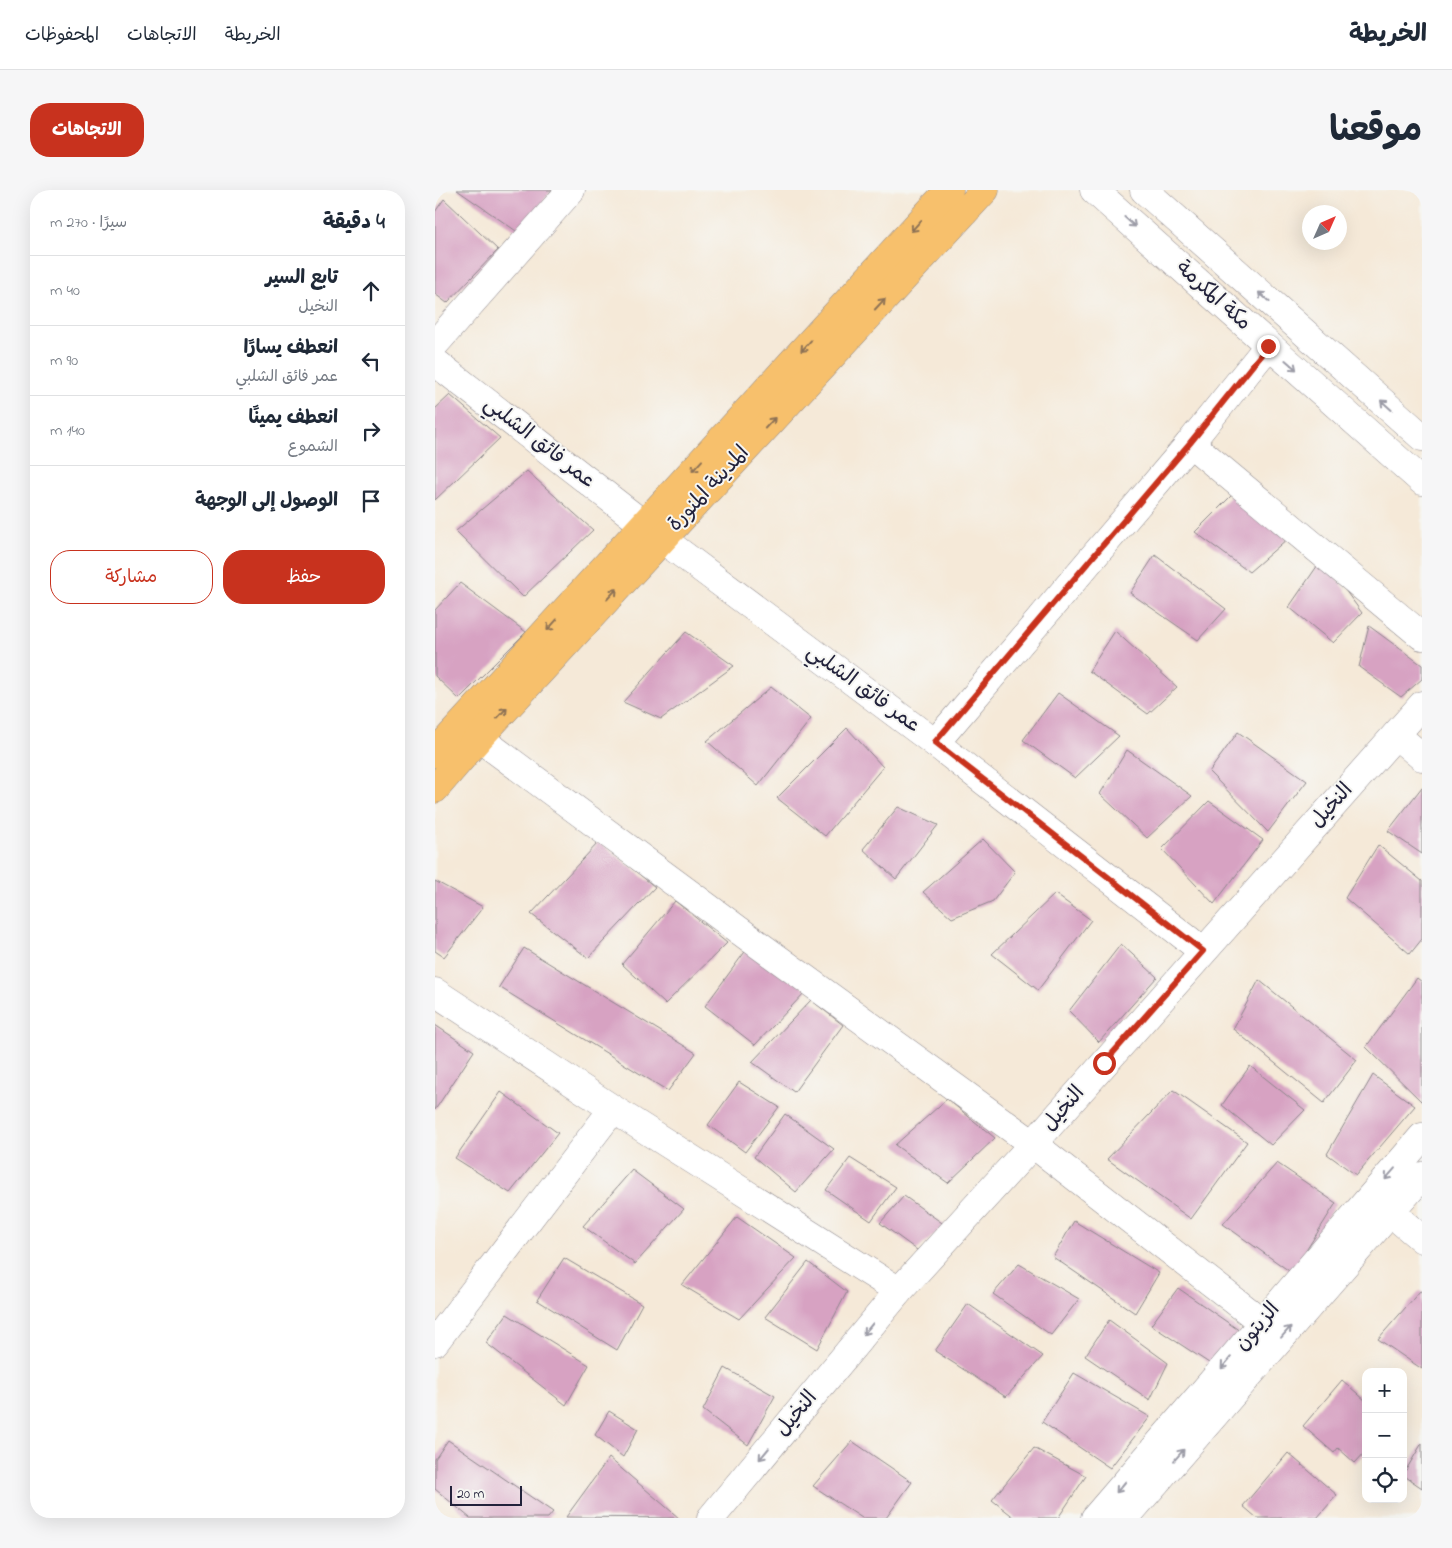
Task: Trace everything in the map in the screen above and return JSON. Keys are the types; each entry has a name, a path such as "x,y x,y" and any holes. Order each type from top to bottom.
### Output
{"main road":[{"path":"435,753 653,532 949,190"},
{"name":"المدينة المنورة","path":"435,789 653,532 985,190"}],"street":[{"path":"435,344 571,190"},
{"name":"مكة المكرمة","path":"1094,190 1422,481"},
{"name":"مكة المكرمة","path":"1144,190 1419,429"},
{"path":"935,742 1190,443 1268,346"},
{"name":"عمر فائق الشلبي","path":"435,362 653,532 935,742 1203,951"},
{"path":"1391,454 1419,429"},
{"path":"1190,443 1422,636"},
{"name":"النخيل","path":"711,1518 899,1291 1033,1144 1422,705"},
{"path":"1396,735 1422,757"},
{"path":"479,738 748,937 1033,1144 1262,1322"},
{"path":"435,992 613,1109 899,1291"},
{"path":"435,1342 613,1109"},
{"name":"الزيتون","path":"1095,1518 1422,1138"},
{"path":"1125,1518 1422,1176"},
{"path":"1390,1212 1422,1239"}],"building":[{"path":"457,190 552,190 519,233"},
{"path":"444,199 498,250 447,303 435,294 435,212"},
{"path":"450,395 500,438 435,500 435,409"},
{"path":"527,471 593,530 523,597 456,531"},
{"path":"1235,492 1287,539 1249,572 1195,532"},
{"path":"1155,555 1226,609 1198,640 1130,593"},
{"path":"1322,559 1362,613 1333,643 1289,607"},
{"path":"460,583 526,632 459,699 435,676 435,610"},
{"path":"1369,626 1422,665 1422,679 1401,697 1359,667"},
{"path":"1115,631 1177,687 1148,714 1089,671"},
{"path":"686,632 734,666 661,719 623,702"},
{"path":"771,687 811,719 758,786 707,741"},
{"path":"1058,693 1119,736 1075,778 1023,740"},
{"path":"847,728 883,767 825,836 777,798"},
{"path":"1238,732 1307,781 1268,832 1209,772"},
{"path":"1127,750 1192,796 1147,838 1100,794"},
{"path":"1422,787 1422,854 1388,831"},
{"path":"1209,801 1263,840 1214,904 1162,849"},
{"path":"898,807 938,825 896,879 863,849"},
{"path":"983,839 1015,872 993,901 952,918 923,892"},
{"path":"599,842 655,887 588,958 531,914"},
{"path":"1378,845 1422,881 1422,939 1410,954 1345,898"},
{"path":"435,881 483,907 444,957 435,951"},
{"path":"1055,894 1091,920 1038,990 992,954"},
{"path":"675,901 727,943 665,1004 622,964"},
{"path":"1121,944 1157,977 1099,1042 1069,1011"},
{"path":"524,948 696,1053 668,1091 499,987"},
{"path":"747,949 807,990 755,1045 705,1006"},
{"path":"1417,978 1422,982 1422,1102 1366,1047"},
{"path":"1259,980 1357,1060 1324,1103 1233,1029"},
{"path":"811,1000 843,1025 794,1092 752,1062"},
{"path":"435,1025 474,1051 435,1110"},
{"path":"1250,1066 1305,1110 1271,1145 1222,1105"},
{"path":"1373,1075 1415,1106 1356,1175 1327,1154"},
{"path":"739,1082 779,1107 745,1152 708,1125"},
{"path":"1173,1090 1247,1142 1191,1219 1107,1159"},
{"path":"501,1092 558,1133 510,1193 455,1158"},
{"path":"947,1099 995,1138 948,1183 895,1145"},
{"path":"785,1114 834,1149 796,1192 754,1157"},
{"path":"850,1158 896,1187 871,1221 826,1190"},
{"path":"1277,1163 1336,1203 1292,1273 1223,1224"},
{"path":"632,1170 684,1209 635,1264 583,1226"},
{"path":"904,1196 945,1225 917,1250 880,1223"},
{"path":"737,1217 796,1258 739,1319 682,1285"},
{"path":"1074,1221 1159,1273 1135,1313 1053,1257"},
{"path":"564,1258 642,1304 617,1350 537,1300"},
{"path":"808,1262 847,1292 817,1349 765,1317"},
{"path":"1019,1264 1079,1299 1051,1335 993,1294"},
{"path":"1178,1288 1240,1331 1212,1365 1151,1325"},
{"path":"1420,1291 1422,1292 1422,1369 1378,1339"},
{"path":"968,1304 1043,1356 1006,1397 935,1351"},
{"path":"507,1314 589,1365 566,1405 486,1343"},
{"path":"1109,1320 1168,1363 1150,1400 1085,1356"},
{"path":"725,1368 775,1396 748,1445 703,1410"},
{"path":"1074,1373 1150,1417 1110,1468 1042,1422"},
{"path":"1342,1380 1362,1398 1362,1455 1355,1463 1338,1448 1334,1453 1303,1426"},
{"path":"609,1411 638,1429 623,1457 595,1435"},
{"path":"448,1440 553,1512 548,1518 470,1518 435,1489 435,1459"},
{"path":"852,1441 912,1482 886,1518 862,1518 813,1486"},
{"path":"1422,1443 1422,1488 1407,1478 1407,1468"},
{"path":"1034,1448 1086,1476 1058,1518 1015,1518 992,1500"},
{"path":"1288,1453 1337,1495 1317,1518 1257,1518 1243,1506"},
{"path":"609,1458 679,1518 566,1517"}],"route":[{"path":"1104,1063 1203,951 935,742 1190,443 1268,346"}]}
